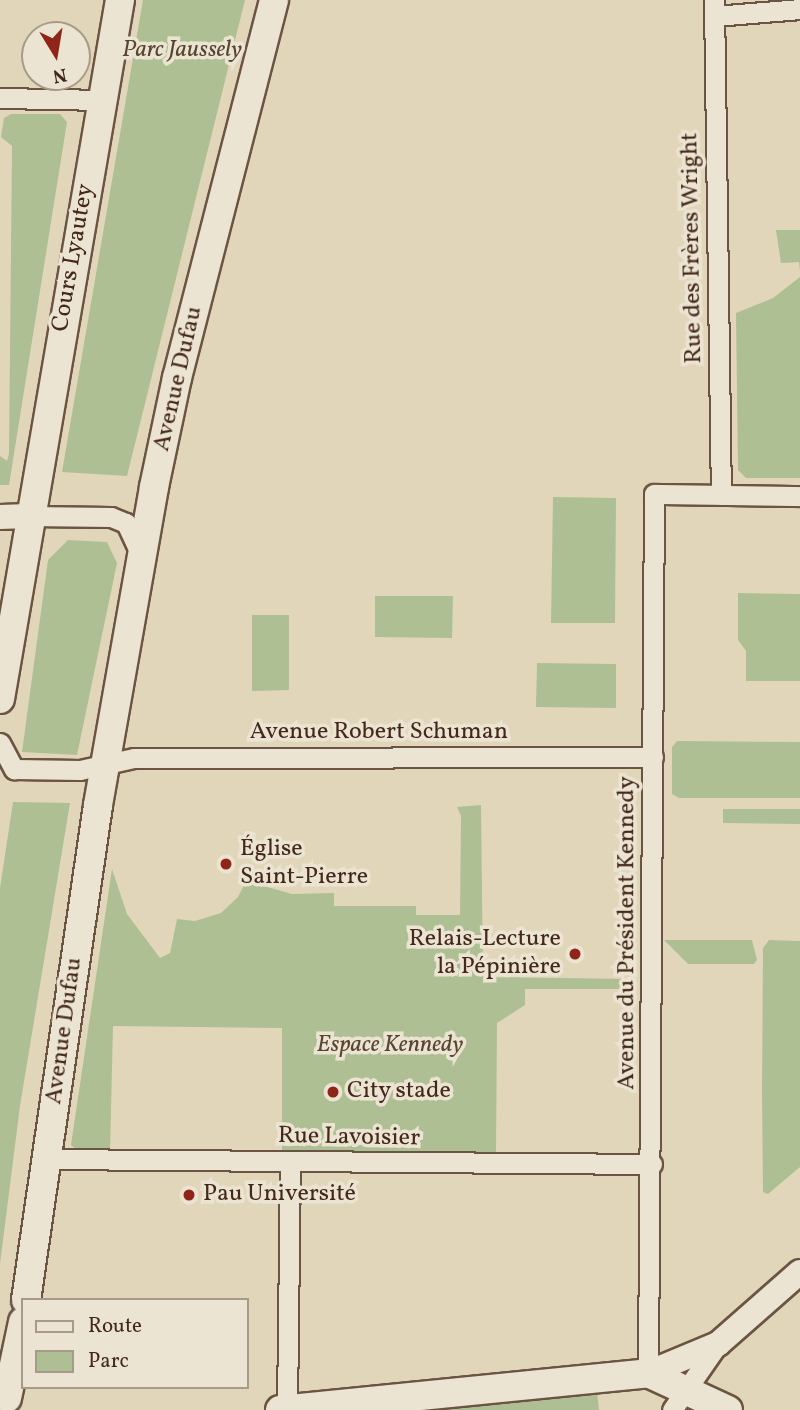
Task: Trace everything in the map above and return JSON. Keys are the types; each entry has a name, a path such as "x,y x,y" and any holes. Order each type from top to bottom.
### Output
{"main road":[{"name":"Cours Lyautey","path":"0,699 29,516 120,0"},
{"name":"Avenue Dufau","path":"26,1298 106,763 177,378 274,0"},
{"path":"10,1401 21,1333"},
{"path":"280,1410 371,1406 648,1373 679,1399 728,1410"}],"street":[{"path":"715,8 800,9"},
{"name":"Rue des Frères Wright","path":"715,8 721,495"},
{"path":"0,98 101,100"},
{"name":"Avenue du Président Kennedy","path":"648,1373 652,1164 654,494 721,495"},
{"path":"721,495 800,496"},
{"path":"0,517 111,517 126,523 144,563"},
{"path":"0,743 14,769 80,769 106,763"},
{"name":"Avenue Robert Schuman","path":"106,763 125,758 653,758"},
{"name":"Rue Lavoisier","path":"46,1159 652,1164"},
{"path":"287,1409 290,1162"},
{"path":"679,1399 718,1344 800,1272"},
{"path":"648,1373 718,1344"}],"green space":[{"name":"Parc Jaussely","path":"143,0 245,0 127,476 62,472"},
{"path":"11,114 60,114 67,122 9,485 0,485 0,456 7,461 9,454 12,146 1,137 4,118"},
{"path":"776,230 800,230 800,271 799,262 781,263"},
{"path":"800,277 800,478 746,478 738,470 736,313 773,298"},
{"path":"553,497 616,498 615,623 551,623"},
{"path":"68,540 107,542 117,563 77,755 22,752 48,560"},
{"path":"738,593 800,594 800,681 746,681 746,651 738,640"},
{"path":"375,596 453,596 452,638 375,637"},
{"path":"252,615 289,615 289,690 252,691"},
{"path":"537,663 616,664 616,708 536,707"},
{"path":"677,741 800,742 800,798 679,798 672,794 672,747"},
{"path":"13,802 70,803 20,1106 0,1264 0,888"},
{"name":"Espace Kennedy","path":"481,805 483,977 627,979 627,989 525,989 525,1005 497,1023 496,1154 282,1153 282,1028 113,1026 110,1152 79,1152 71,1145 112,869 127,914 160,958 170,953 177,919 195,921 221,913 238,897 246,881 292,894 334,893 334,906 416,906 416,915 460,915 461,816 457,807"},
{"path":"723,809 800,809 800,824 723,823"},
{"path":"664,940 752,940 757,960 754,964 688,964"},
{"path":"769,940 800,941 800,1167 768,1194 763,1192 762,1092 763,948"},
{"path":"597,1392 599,1410 411,1410"}],"place":[{"name":"Église Saint-Pierre","path":"226,864"},
{"name":"Relais-Lecture la Pépinière","path":"575,954"},
{"name":"City stade","path":"333,1092"},
{"name":"Pau Université","path":"189,1195"}]}
